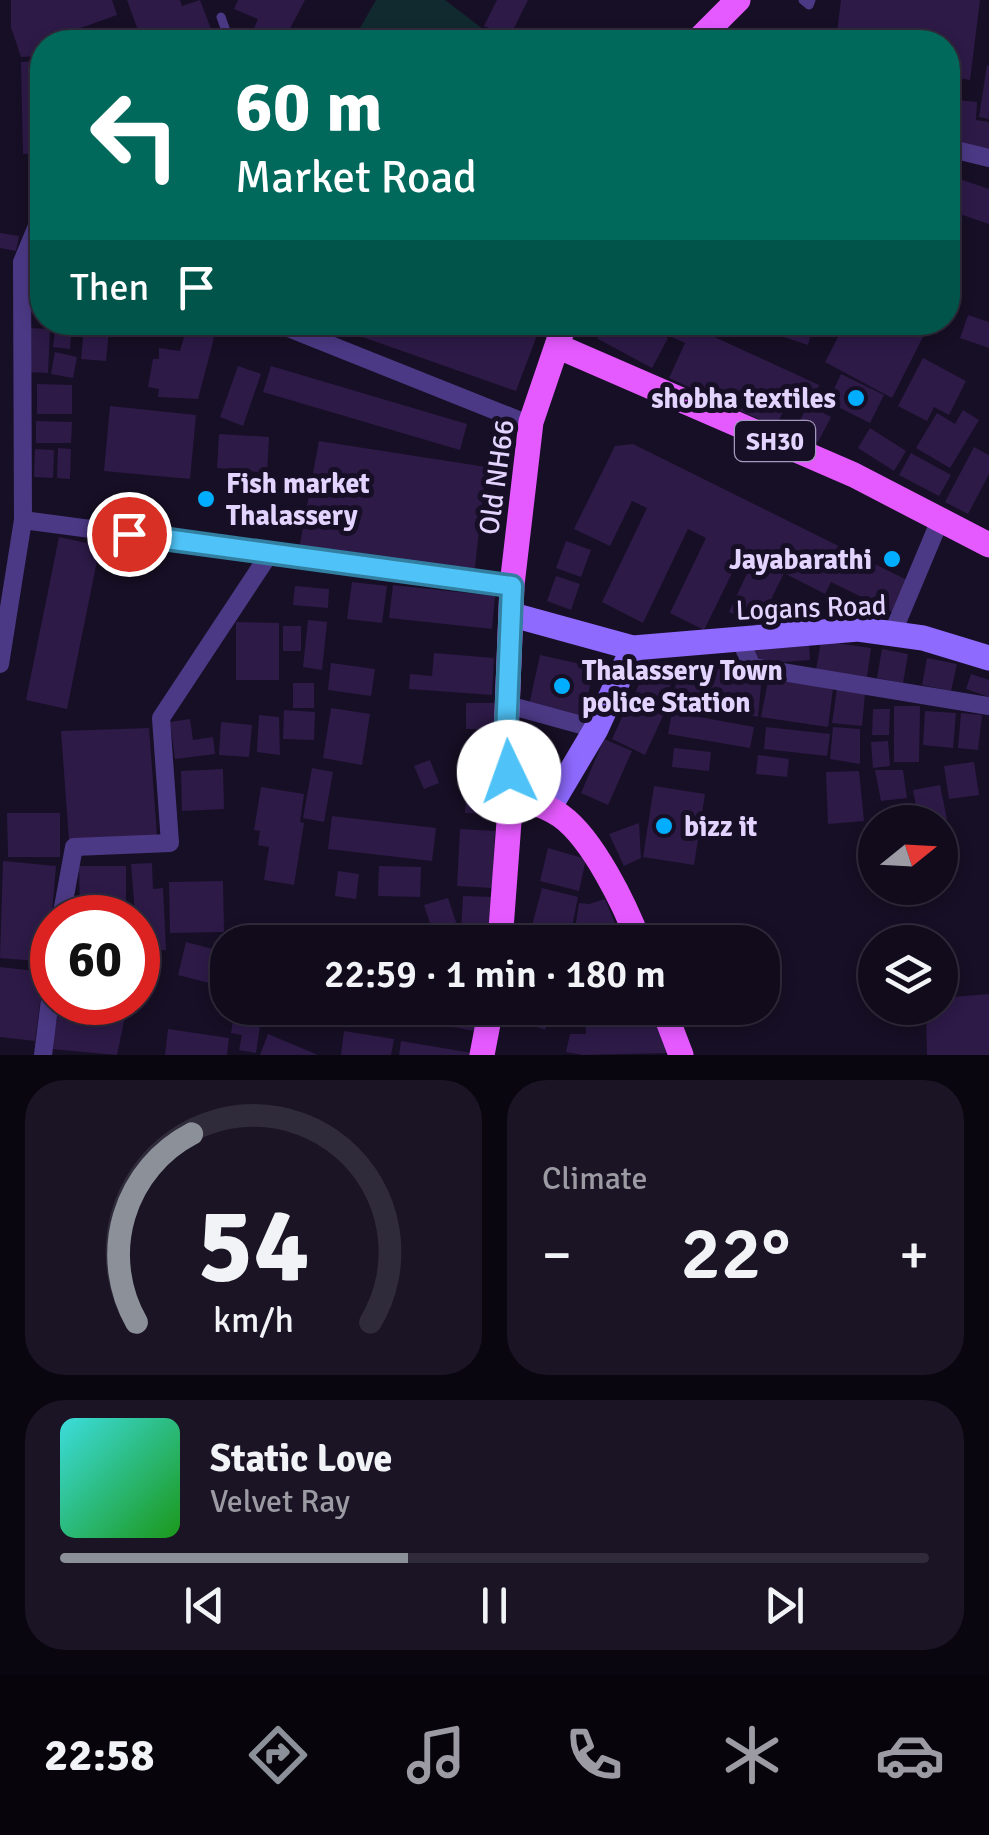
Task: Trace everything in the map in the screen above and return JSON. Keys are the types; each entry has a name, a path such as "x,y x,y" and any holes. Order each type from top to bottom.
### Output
{"main road":[{"path":"706,30 728,2"},
{"name":"Old NH66","path":"501,925 510,795 506,736 512,586 531,422 561,335"},
{"name":"SH30","path":"563,335 854,475 989,545"},
{"path":"510,795 550,808 566,820 603,867 630,925"},
{"path":"482,1055 488,1025"},
{"path":"669,1025 680,1055"}],"street":[{"path":"960,151 989,158"},
{"path":"0,664 22,520 22,262 30,243"},
{"path":"305,335 531,422"},
{"path":"22,520 512,586"},
{"path":"893,632 940,520"},
{"path":"66,895 74,847 170,843 161,718 270,552"},
{"name":"Logans Road","path":"513,615 633,648 858,629 893,632 989,658"},
{"path":"740,639 752,667 989,706"},
{"path":"550,808 596,729 633,648"},
{"path":"508,705 596,729"},
{"path":"43,1055 47,1025"}],"lane":[{"path":"803,0 808,4 811,0"},
{"path":"221,16 226,30"}],"green space":[{"path":"376,0 445,0 484,30 359,30"}],"building":[{"path":"11,0 112,0 117,15 75,30 30,30 30,57 21,57 11,27"},
{"path":"127,0 180,0 182,6 200,0 211,30 138,30"},
{"path":"238,0 305,0 289,30 253,30 258,19 234,9"},
{"path":"497,0 528,0 513,30 484,26"},
{"path":"841,0 980,0 970,80 960,78 960,30 837,30"},
{"path":"21,62 30,62 30,154 23,154"},
{"path":"989,66 989,119 979,117"},
{"path":"960,100 977,102 976,120 989,122 989,152 960,146"},
{"path":"960,179 989,189 989,224 960,214"},
{"path":"0,233 19,236 16,251 0,248"},
{"path":"968,315 989,322 989,348 960,338"},
{"path":"30,328 30,335 50,335 48,373 27,372"},
{"path":"54,335 71,335 70,349 53,347"},
{"path":"83,335 109,335 106,361 81,359"},
{"path":"176,335 214,338 198,399 158,397 159,389 148,387 153,359 159,359 159,348 180,351 184,337"},
{"path":"357,335 537,335 516,391"},
{"path":"598,335 668,338 652,368 598,339"},
{"path":"667,335 710,335 819,385 811,403 791,394 776,427 669,378 685,343"},
{"path":"778,335 811,335 808,345"},
{"path":"839,335 924,335 892,398 825,362"},
{"path":"55,352 77,357 73,378 51,374"},
{"path":"923,358 966,381 949,415 934,407 927,421 898,406"},
{"path":"238,366 261,374 243,426 220,417"},
{"path":"271,366 467,424 460,450 263,392"},
{"name":"shobha textiles","path":"841,374 884,395 870,423 828,402"},
{"path":"37,384 72,385 72,414 37,414"},
{"path":"808,405 831,417 818,442 795,430"},
{"path":"110,406 196,415 190,479 104,471"},
{"path":"963,410 979,420 950,468 916,448 937,413 955,424"},
{"path":"36,421 72,422 71,443 36,443"},
{"path":"870,428 906,451 894,471 858,448"},
{"path":"219,434 269,437 267,473 217,468"},
{"path":"319,441 486,467 474,576 299,549"},
{"path":"633,444 909,581 894,613 831,582 825,594 784,573 758,626 729,612 751,565 739,559 704,630 670,613 706,538 688,529 643,623 602,602 647,508 632,501 610,546 574,529 615,446"},
{"path":"974,447 989,455 989,474 968,514 945,502"},
{"path":"58,448 71,449 70,479 57,478"},
{"path":"35,449 54,450 53,478 34,477"},
{"path":"911,453 951,475 939,496 899,475"},
{"path":"59,537 100,546 67,709 26,700"},
{"path":"566,541 591,550 581,577 556,568"},
{"path":"556,576 580,584 571,610 547,601"},
{"path":"352,582 387,586 382,623 347,619"},
{"path":"393,585 495,596 492,629 389,618"},
{"path":"295,586 329,589 328,608 293,605"},
{"path":"308,620 327,622 322,670 303,667"},
{"path":"236,622 279,623 279,680 236,680"},
{"path":"283,626 301,626 301,651 283,651"},
{"path":"821,641 871,648 867,677 816,670"},
{"path":"809,645 810,660 756,664 755,649"},
{"path":"882,649 908,654 903,683 877,678"},
{"path":"434,653 494,658 492,695 409,689 410,674 432,676"},
{"name":"Thalassery Town police Station","path":"540,655 594,667 583,717 529,705"},
{"path":"927,658 957,664 951,691 922,685"},
{"path":"649,660 676,671 662,707 634,696"},
{"path":"331,663 375,669 371,696 328,690"},
{"path":"683,663 762,675 758,717 672,697"},
{"path":"971,674 989,680 989,697 966,689"},
{"path":"769,676 833,688 828,727 761,717"},
{"path":"293,683 314,683 314,708 293,708"},
{"path":"837,689 865,693 862,726 832,723"},
{"path":"631,698 664,714 645,755 612,739"},
{"path":"466,703 494,703 494,729 466,729"},
{"path":"894,706 920,706 919,762 894,762"},
{"path":"331,708 370,714 362,765 323,758"},
{"path":"873,709 890,709 889,735 872,735"},
{"path":"284,710 315,712 314,740 283,739"},
{"path":"925,711 956,713 953,748 923,745"},
{"path":"672,712 754,727 750,748 668,734"},
{"path":"961,713 982,715 978,750 958,748"},
{"path":"259,715 279,717 280,755 257,752"},
{"path":"190,719 193,740 213,737 215,754 175,759 170,722"},
{"path":"221,722 252,725 249,757 219,755"},
{"path":"766,727 830,734 827,756 764,749"},
{"path":"833,727 860,729 860,764 830,759"},
{"path":"149,728 157,835 69,840 61,731"},
{"path":"604,739 632,751 608,805 581,793"},
{"path":"888,741 890,766 873,768 871,742"},
{"path":"475,745 496,746 493,814 465,813 467,778 474,778"},
{"path":"674,748 711,752 709,771 672,767"},
{"path":"758,755 789,759 787,777 756,774"},
{"path":"430,760 439,783 424,789 414,766"},
{"path":"974,762 979,795 949,799 944,766"},
{"path":"312,768 333,772 324,822 303,818"},
{"path":"223,769 224,809 182,811 181,771"},
{"path":"875,770 903,770 907,798 881,801"},
{"path":"859,771 862,805 858,805 858,822 828,824 826,772"},
{"path":"940,785 944,805 916,805 913,790"},
{"path":"654,786 705,794 694,865 643,857"},
{"path":"261,787 304,794 300,822 304,823 294,885 264,880 269,847 258,845 260,831 254,830"},
{"path":"7,813 60,813 60,857 8,857"},
{"path":"332,816 436,828 432,861 328,849"},
{"path":"639,823 641,858 624,866 609,834"},
{"path":"460,829 495,831 492,888 457,886"},
{"path":"548,848 586,859 579,891 540,881"},
{"path":"3,861 56,866 54,895 30,895 30,960 0,958"},
{"path":"152,863 153,889 163,888 166,950 160,950 160,895 133,895 131,864"},
{"path":"79,866 126,866 126,895 80,895"},
{"path":"379,866 421,867 420,897 378,896"},
{"path":"338,871 359,874 356,899 335,896"},
{"path":"223,881 224,925 210,925 210,932 170,933 169,882"},
{"path":"542,888 578,897 572,925 532,925"},
{"path":"463,896 494,897 492,925 461,925"},
{"path":"448,898 457,925 431,925 424,905"},
{"path":"605,899 616,925 576,925 579,903"},
{"path":"186,942 210,948 210,983 178,975"},
{"path":"0,967 30,970 30,1025 37,1025 35,1041 0,1037"},
{"path":"989,994 989,1055 927,1055 926,1025 958,1025 958,997"},
{"path":"56,1025 123,1025 117,1055 51,1049"},
{"path":"232,1025 260,1025 256,1053 239,1050 242,1035 231,1033"},
{"path":"442,1025 476,1025 475,1031"},
{"path":"586,1025 668,1026 667,1053 566,1052 570,1034 586,1034"},
{"path":"168,1029 229,1038 227,1055 165,1055"},
{"path":"344,1031 394,1039 391,1055 341,1055"},
{"path":"268,1034 318,1055 260,1055"},
{"path":"401,1041 472,1053 472,1055 399,1055"}],"place":[{"name":"shobha textiles","path":"856,398"},
{"name":"Fish market Thalassery","path":"206,499"},
{"name":"Jayabarathi","path":"892,559"},
{"name":"Thalassery Town police Station","path":"562,686"},
{"name":"bizz it","path":"664,826"}],"route":[{"path":"129,534 512,586 506,736 509,772"}]}
